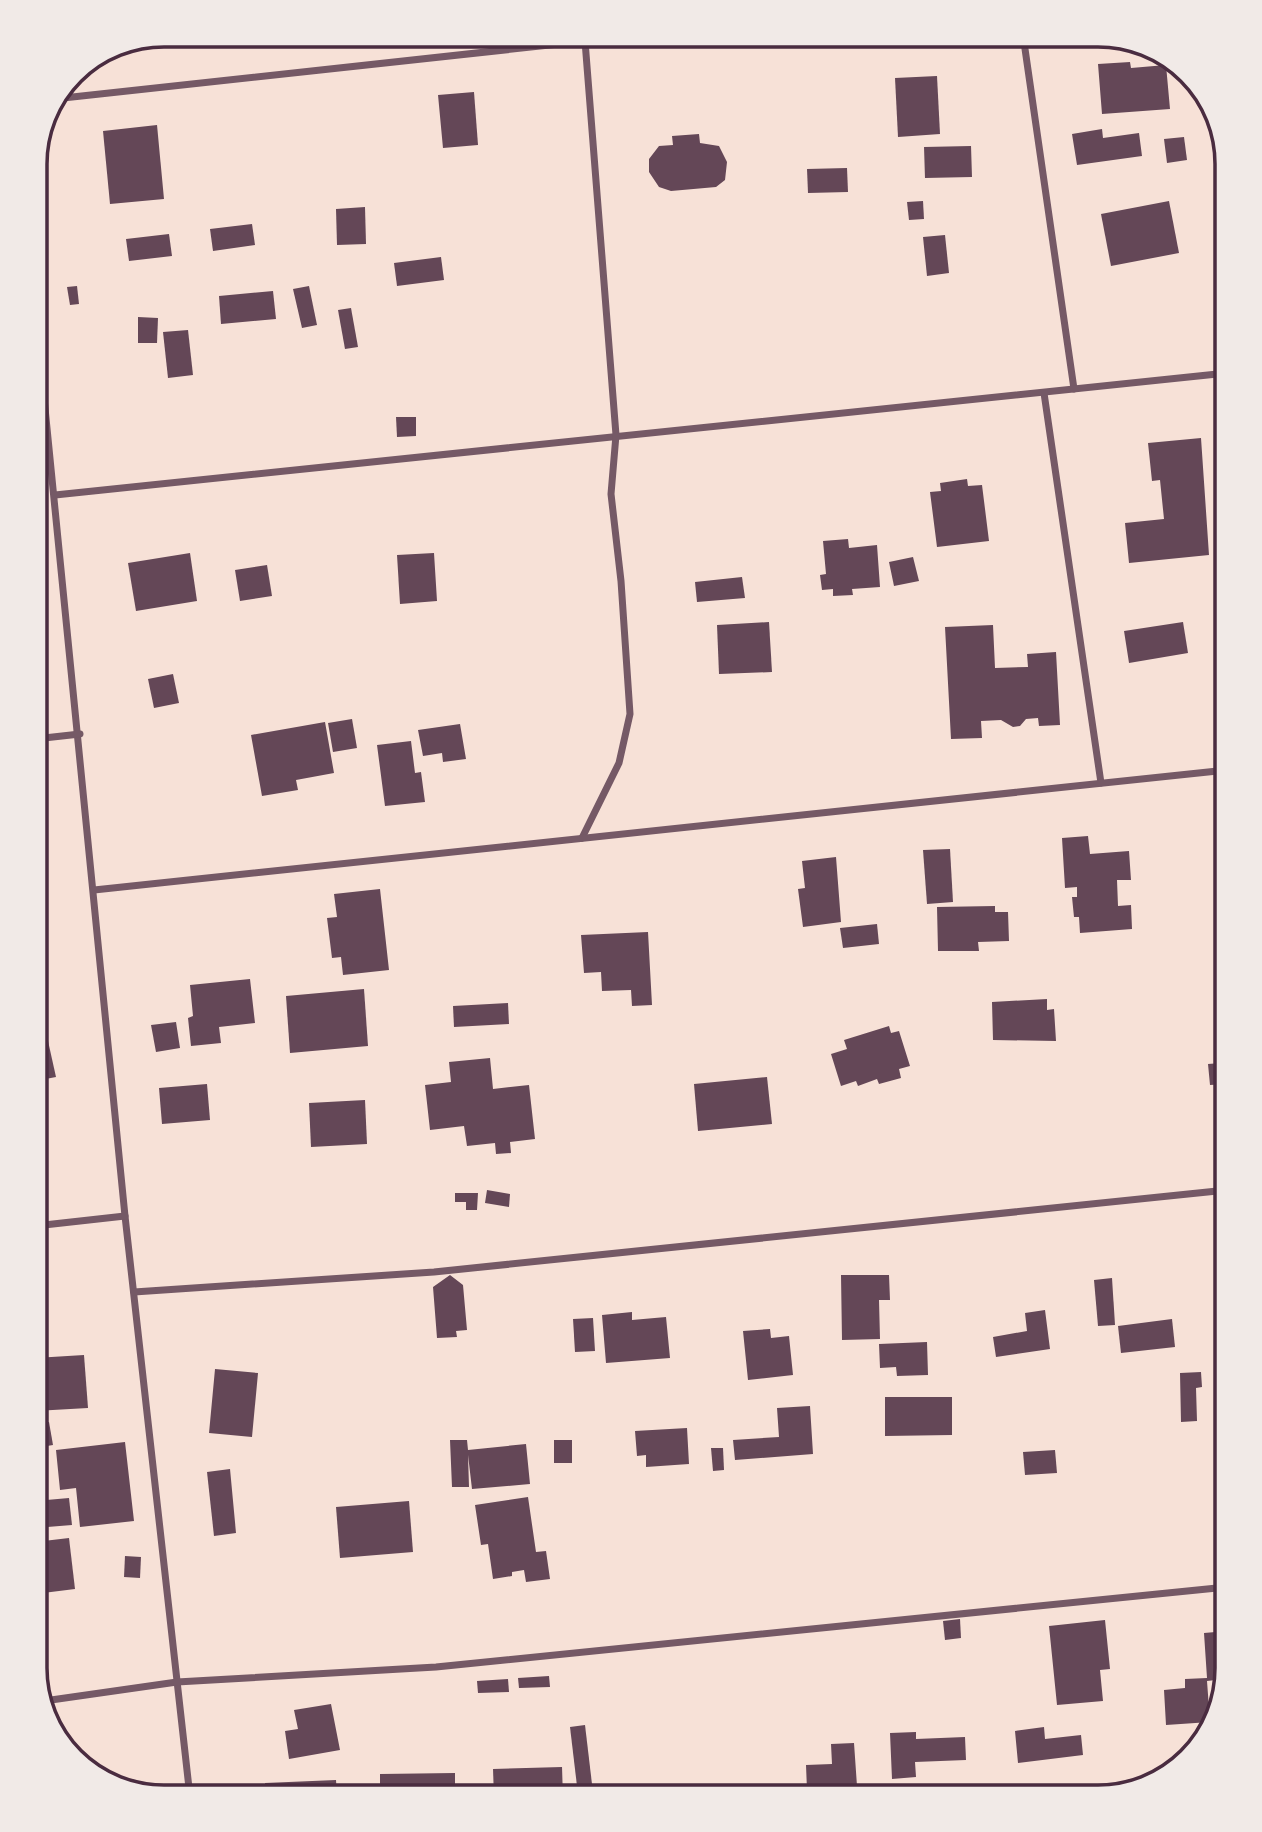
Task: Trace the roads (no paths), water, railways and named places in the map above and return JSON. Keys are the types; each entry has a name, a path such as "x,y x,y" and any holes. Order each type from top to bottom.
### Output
{"street":[{"path":"68,97 530,47"},
{"path":"582,838 619,763 630,714 622,594 611,494 616,435 585,47"},
{"path":"1025,47 1074,389"},
{"path":"55,495 1215,374"},
{"path":"1044,393 1101,783"},
{"path":"47,420 80,734 125,1216 189,1785"},
{"path":"47,738 80,734"},
{"path":"94,890 1215,771"},
{"path":"134,1292 434,1272 1215,1191"},
{"path":"47,1225 125,1216"},
{"path":"52,1700 177,1682 436,1667 1215,1588"}]}
